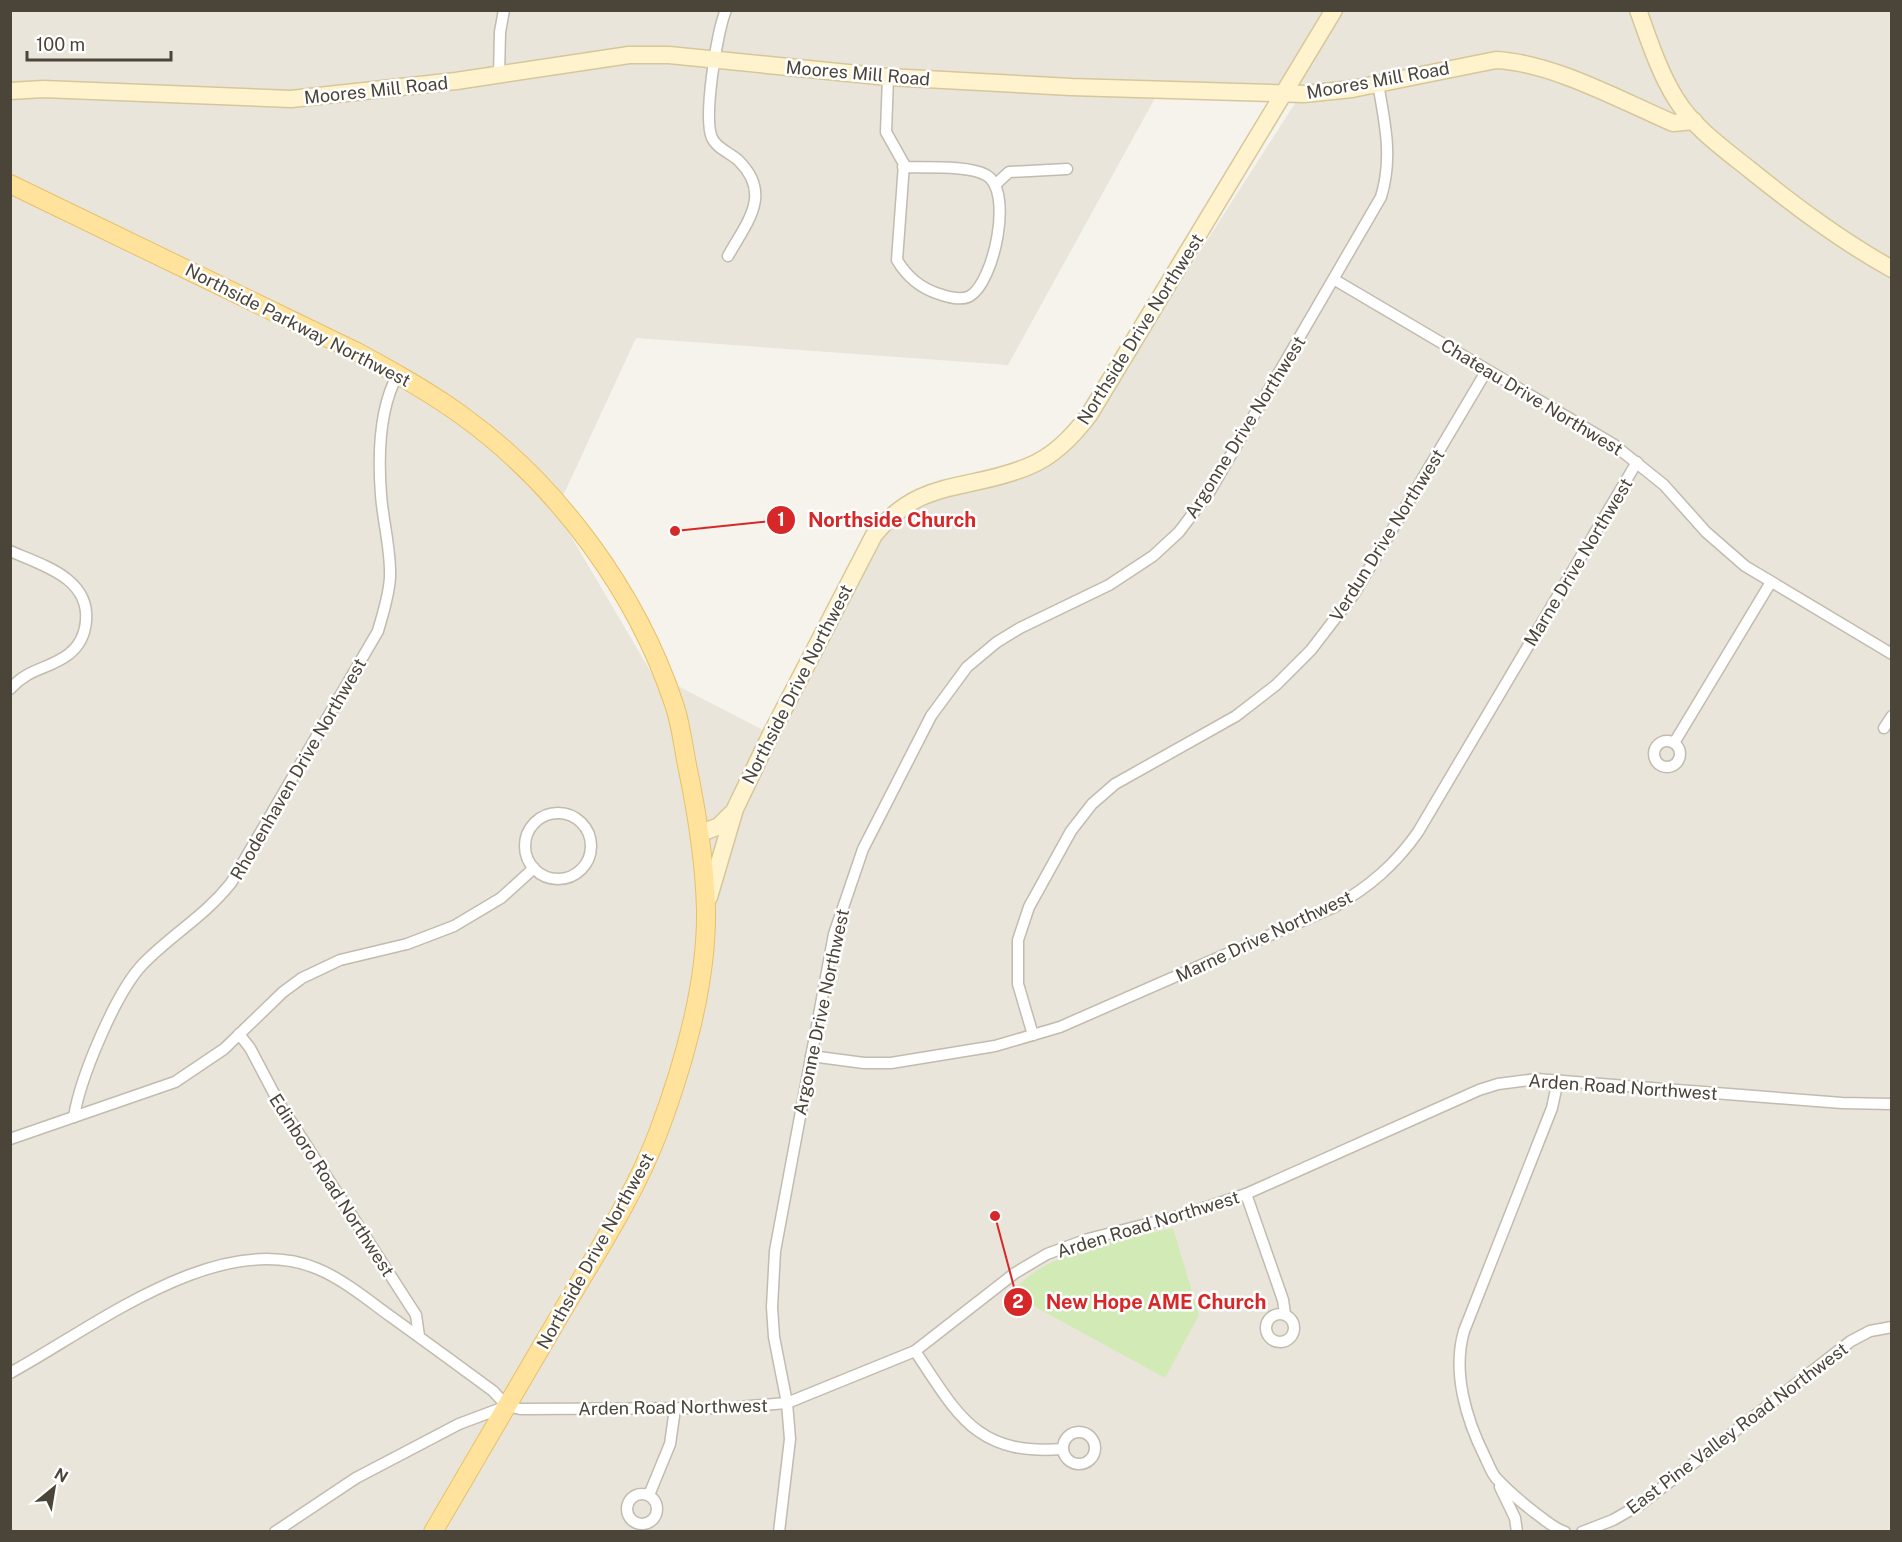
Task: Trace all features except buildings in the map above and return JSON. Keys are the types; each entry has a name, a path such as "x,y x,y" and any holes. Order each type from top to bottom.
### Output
{"main road":[{"name":"Northside Parkway Northwest","path":"10,184 395,378 466,418 499,445 545,490 580,531 627,602 647,638 674,704 700,838"},
{"name":"Northside Parkway Northwest","path":"10,195 395,378"},
{"name":"Northside Drive Northwest","path":"433,1532 627,1201 658,1134 675,1085 690,1029 701,963 706,912 700,838"}],"street":[{"path":"499,75 500,32 504,10"},
{"path":"726,10 718,33 714,59 710,131 712,139 743,166 756,193 752,216 729,256"},
{"name":"Northside Drive Northwest","path":"706,912 735,808 874,535 894,513 918,497 940,489 1026,468 1053,453 1074,435 1089,415 1286,93 1334,10"},
{"path":"1638,10 1665,79 1677,101 1694,121 1726,151 1810,218 1892,269"},
{"name":"Moores Mill Road","path":"10,91 43,89 291,99 347,95 629,56 669,55 888,77 1071,87 1286,93 1326,92 1378,84 1479,62 1513,61 1545,69 1673,123 1684,124 1694,121"},
{"path":"888,77 886,132 900,154 903,167 897,260 918,285 946,296 961,299 970,296 983,283 999,229 1000,203 996,184 986,175 969,170 903,167"},
{"name":"Argonne Drive Northwest","path":"778,1532 790,1439 787,1403 774,1337 772,1278 834,934 848,887 876,820 942,698 967,667 997,642 1124,576 1153,556 1179,532 1210,491 1375,212 1386,181 1388,145 1378,84"},
{"path":"996,184 1009,172 1067,169"},
{"name":"Chateau Drive Northwest","path":"1335,280 1613,444 1664,485 1722,549 1771,582 1892,654"},
{"name":"Verdun Drive Northwest","path":"1033,1035 1018,984 1018,940 1029,907 1071,831 1092,804 1115,784 1236,716 1276,685 1311,650 1354,594 1487,370"},
{"name":"Rhodenhaven Drive Northwest","path":"74,1118 76,1104 104,1030 126,985 145,961 202,915 231,883 378,631 385,608 390,576 381,493 382,432 386,402 395,378"},
{"name":"Marne Drive Northwest","path":"811,1056 864,1063 891,1063 995,1046 1060,1028 1334,907 1362,891 1386,871 1418,832 1637,462"},
{"path":"10,551 71,582 85,605 86,618 82,637 72,652 58,661 31,671 10,689"},
{"path":"1674,743 1771,582"},
{"path":"1884,728 1892,716"},
{"name":"Northside Drive Northwest","path":"700,838 719,826 735,808"},
{"path":"561,813 573,816 582,824 589,836 591,849 587,861 580,870 558,879 545,876 534,868 527,857 525,844 528,832 536,821 548,814 561,813"},
{"path":"700,838 716,840 728,830"},
{"path":"10,1139 175,1082 209,1061 283,992 302,978 340,960 407,944 454,926 501,898 534,868"},
{"name":"Edinboro Road Northwest","path":"239,1035 250,1048 279,1103 416,1315 419,1336"},
{"name":"Arden Road Northwest","path":"275,1532 356,1478 459,1424 507,1406 520,1409 675,1409 787,1403 915,1351 1015,1273 1047,1254 1088,1239 1186,1214 1246,1194 1479,1090 1519,1080 1558,1080 1833,1102 1892,1104"},
{"path":"1517,1532 1510,1507 1477,1441 1467,1413 1459,1368 1459,1347 1552,1108 1558,1080"},
{"path":"1246,1194 1283,1300 1285,1314"},
{"path":"10,1373 98,1320 156,1290 214,1268 261,1258 282,1259 320,1269 354,1290 493,1391 507,1406"},
{"name":"East Pine Valley Road Northwest","path":"1582,1532 1613,1520 1641,1504 1851,1341 1870,1331 1892,1327"},
{"path":"915,1351 955,1412 976,1431 1010,1447 1044,1451 1063,1449"},
{"path":"649,1495 670,1444 675,1409"},
{"path":"1495,1477 1518,1500 1565,1532"}],"shaded area":[{"path":"11,11 1891,11 1891,1531 11,1531","holes":["1160,89 1297,100 1119,378 1049,457 921,496 864,551 771,734 651,672 556,511 636,338 1008,365"]}],"green space":[{"path":"1173,1228 1199,1315 1165,1378 1010,1293 1035,1272 1067,1256 1102,1244"}],"place":[{"name":"Northside Church","path":"675,531"},
{"name":"New Hope AME Church","path":"995,1216"}]}
